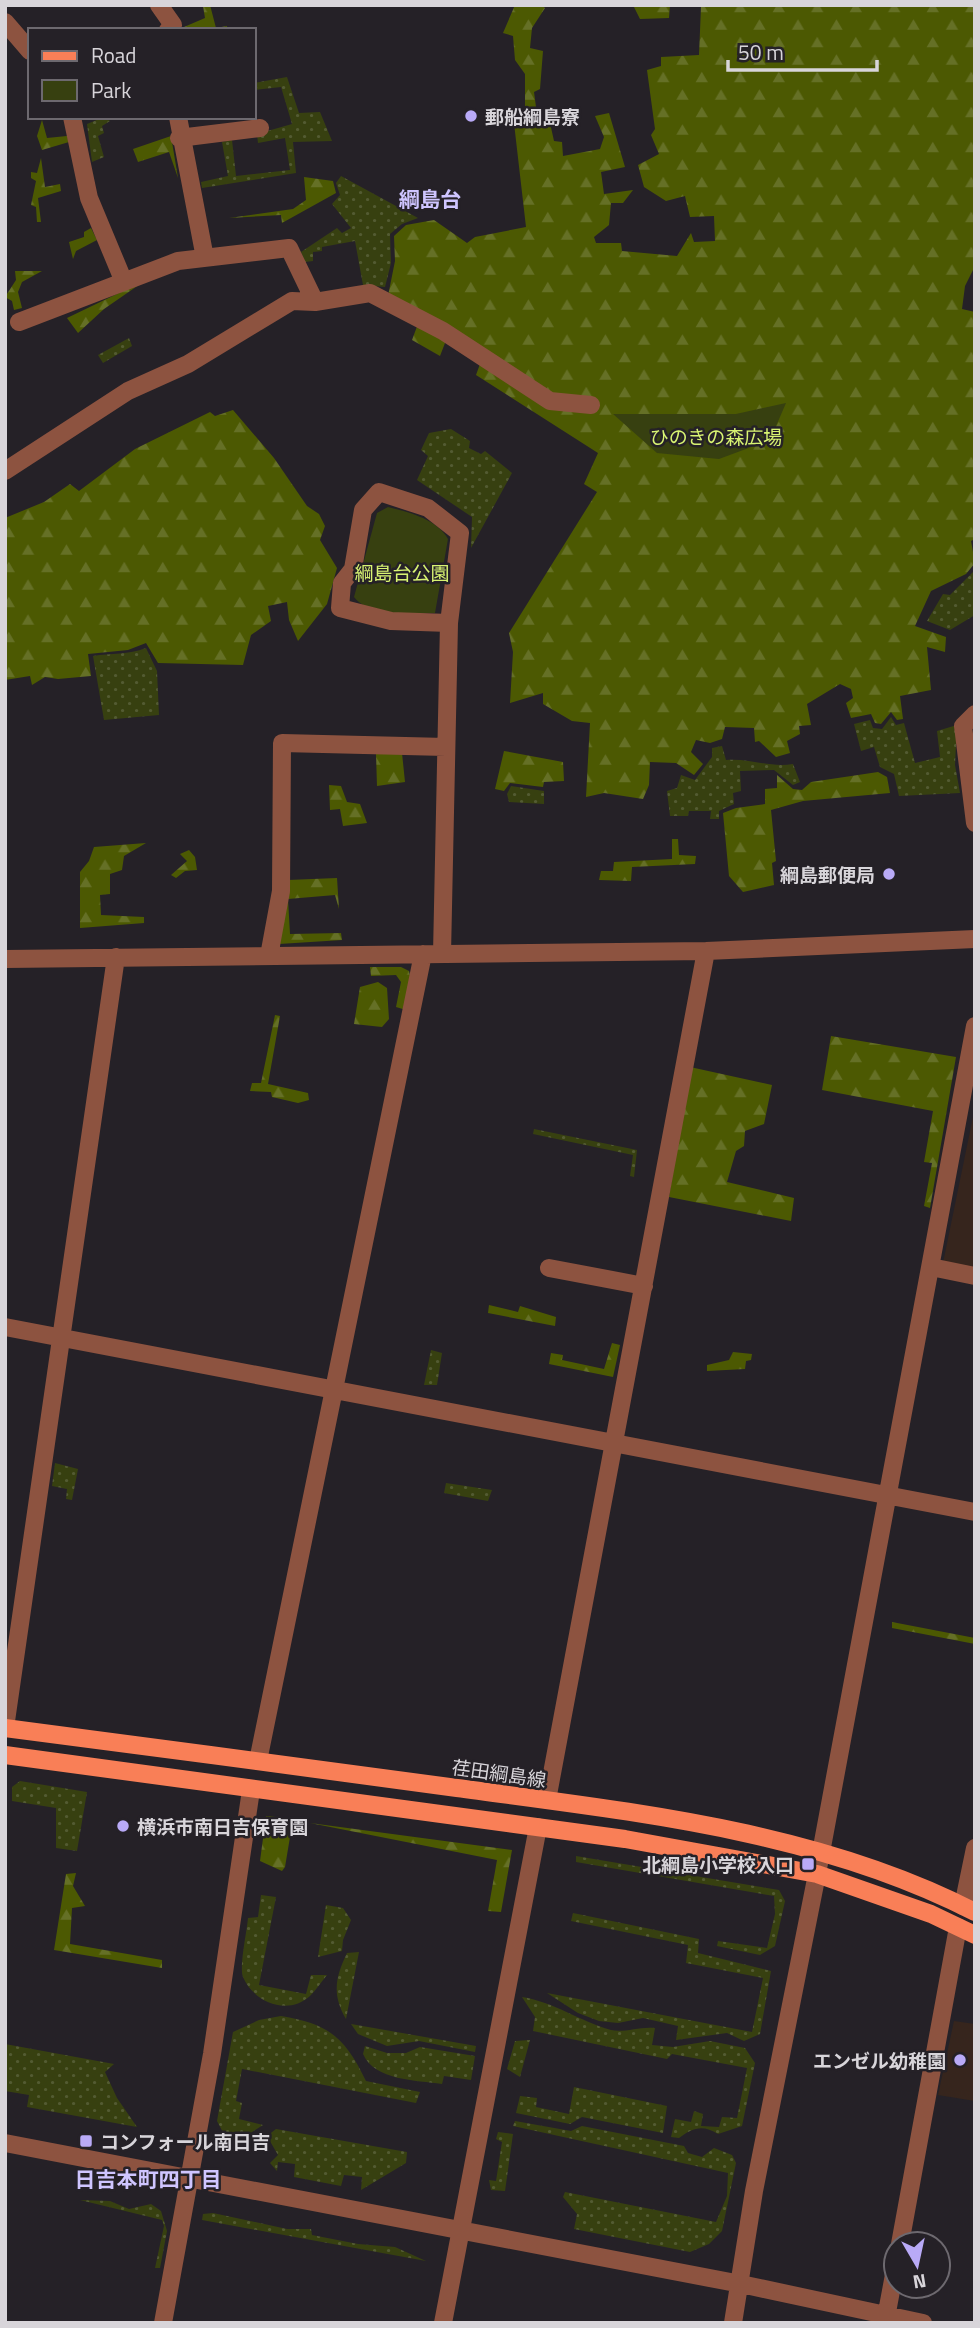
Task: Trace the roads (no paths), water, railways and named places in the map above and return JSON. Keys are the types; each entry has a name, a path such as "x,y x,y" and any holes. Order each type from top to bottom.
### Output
{"main road":[{"name":"荏田綱島線","path":"5,1728 629,1811 820,1850 969,1909"},
{"path":"5,1755 625,1839 817,1874 931,1914 975,1935"}],"street":[{"path":"159,5 173,25 169,28"},
{"path":"5,22 28,49"},
{"path":"72,119 89,198 124,282"},
{"path":"178,119 179,138 205,258"},
{"path":"179,138 260,128"},
{"path":"19,322 178,261 289,248 315,302"},
{"path":"5,471 128,391 188,364 292,301 315,302 369,293 443,331 551,401 592,405"},
{"path":"442,954 449,623 460,533 428,508 379,492 363,510 353,569 341,583 340,608 391,621 449,623"},
{"path":"975,714 963,726 975,823"},
{"path":"269,956 281,891 282,743 446,747"},
{"path":"5,959 706,951 975,939"},
{"path":"548,1801 706,951"},
{"path":"258,1761 423,954"},
{"path":"5,1728 116,957"},
{"path":"733,2323 754,2191 817,1874 975,1026"},
{"path":"931,1267 975,1276"},
{"path":"549,1268 644,1286"},
{"path":"5,1327 975,1511"},
{"path":"163,2323 191,2178 251,1790"},
{"path":"443,2323 538,1828"},
{"path":"969,1909 975,1848"},
{"path":"903,2230 958,1927"},
{"path":"5,2143 741,2284 886,2319 923,2323"},
{"path":"886,2319 889,2300"}],"place":[{"name":"郵船綱島寮","path":"471,116"},
{"name":"綱島郵便局","path":"889,874"},
{"name":"横浜市南日吉保育園","path":"123,1826"},
{"name":"北綱島小学校入口","path":"808,1864"},
{"name":"エンゼル幼稚園","path":"960,2060"},
{"name":"コンフォール南日吉","path":"86,2141"}],"district":[{"name":"綱島台","path":"430,199"},
{"name":"日吉本町四丁目","path":"148,2179"}],"park label":[{"name":"ひのきの森広場","path":"716,436"},
{"name":"綱島台公園","path":"402,572"}]}
